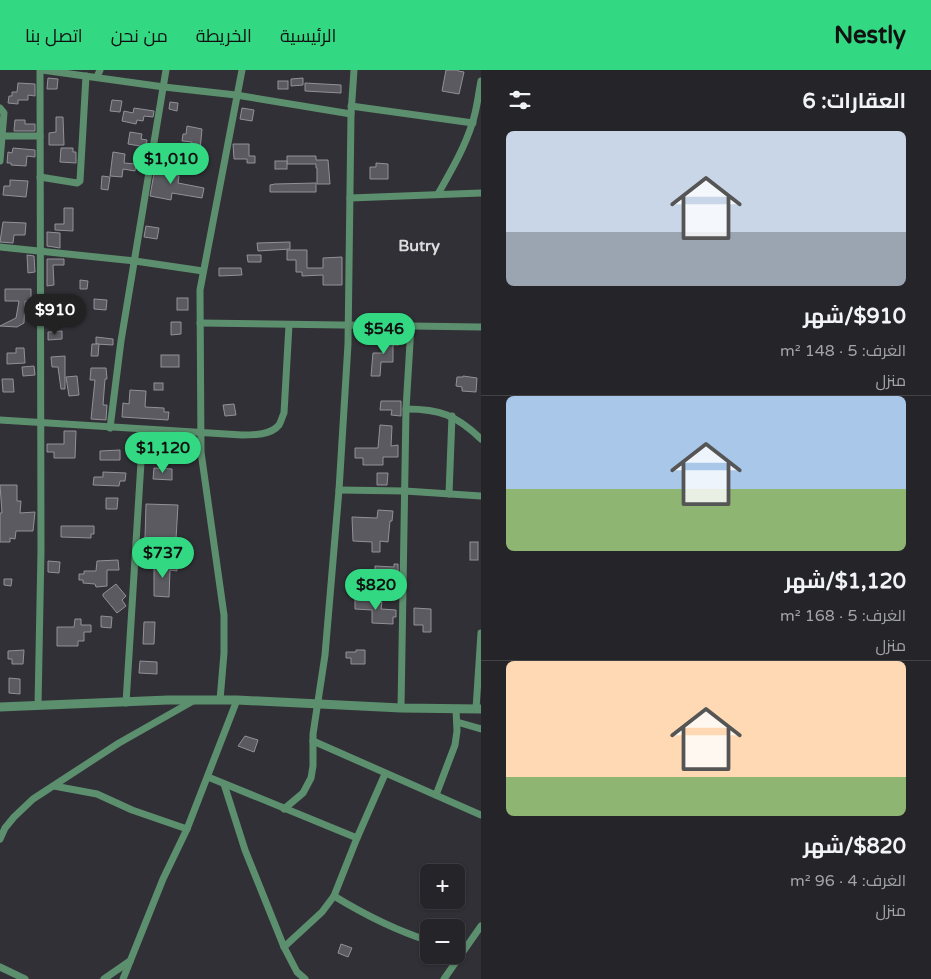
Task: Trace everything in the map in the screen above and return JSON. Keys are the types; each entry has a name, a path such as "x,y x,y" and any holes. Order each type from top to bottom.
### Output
{"street":[{"path":"38,705 42,423 40,251 41,70 86,76 99,74 164,87 236,95 351,114"},
{"path":"110,428 121,341 166,70"},
{"path":"220,700 225,643 224,615 200,433 200,290 242,70"},
{"path":"284,809 303,793 311,778 313,740 325,654 339,490 349,324 351,114 354,70"},
{"path":"40,177 80,181 86,76"},
{"path":"438,194 460,156 473,123 481,82"},
{"path":"352,106 473,123"},
{"path":"0,108 4,113 0,161"},
{"path":"2,136 40,136"},
{"path":"350,198 481,193"},
{"path":"0,247 135,261 203,271"},
{"path":"200,323 481,327"},
{"path":"0,420 200,433 254,435 269,432 279,425 284,413 289,324"},
{"path":"401,708 406,409 411,326"},
{"path":"406,409 440,411 452,416 480,436"},
{"path":"449,494 452,416"},
{"path":"126,702 143,430"},
{"path":"339,490 405,491 481,496"},
{"path":"0,707 237,700 401,708 479,709 481,633"},
{"path":"1,834 21,809 33,799 119,743 193,700"},
{"path":"123,979 163,879 187,829 237,700"},
{"path":"436,795 455,745 456,709"},
{"path":"457,722 481,729"},
{"path":"313,740 385,774 481,814"},
{"path":"284,948 322,912 334,896 385,774"},
{"path":"208,777 357,838"},
{"path":"224,784 245,850 284,948 297,972 305,979"},
{"path":"54,786 97,794 132,810 187,829"},
{"path":"334,896 363,914 420,939"},
{"path":"465,946 481,926"},
{"path":"104,979 130,961"},
{"path":"444,979 453,964"},
{"path":"0,967 26,979"}],"building":[{"path":"446,70 464,72 459,94 442,91"},
{"path":"48,78 58,79 57,89 47,89"},
{"path":"303,78 303,85 291,86 291,79"},
{"path":"278,81 288,81 288,89 278,89"},
{"path":"18,83 35,84 35,96 28,95 28,100 18,100 18,104 8,103 12,92 17,92"},
{"path":"305,83 341,85 341,93 305,91"},
{"path":"112,100 122,101 120,112 110,111"},
{"path":"170,102 178,103 177,111 169,109"},
{"path":"134,108 154,111 153,117 144,116 143,121 137,120 136,124 122,121 124,111 133,113"},
{"path":"242,108 254,110 252,121 240,119"},
{"path":"56,117 63,117 64,145 49,145 49,133 56,132"},
{"path":"15,120 25,120 25,124 35,124 35,131 14,131"},
{"path":"187,126 202,129 200,150 191,148 192,142 182,141 183,134 186,134"},
{"path":"130,132 142,134 141,139 147,140 146,147 128,144"},
{"path":"233,144 249,144 249,156 255,156 255,163 247,163 247,159 234,159"},
{"path":"13,148 35,150 35,157 27,156 26,166 11,165 11,163 7,163 8,152 12,153"},
{"path":"61,148 73,148 73,152 76,152 76,163 60,162"},
{"path":"113,152 125,154 124,163 136,164 135,171 123,169 122,177 110,176"},
{"path":"287,156 316,156 316,160 328,160 330,184 317,184 316,164 287,164"},
{"path":"275,161 287,161 287,169 275,169"},
{"path":"156,162 170,165 168,174 179,176 178,183 204,188 202,198 172,193 171,200 150,196"},
{"path":"376,163 388,164 388,179 370,179 370,167 376,167"},
{"path":"102,176 110,177 108,190 101,189"},
{"path":"10,180 28,181 26,197 3,195 4,186 10,186"},
{"path":"316,183 316,192 270,192 270,185 275,184"},
{"path":"64,208 73,208 73,231 55,230 55,224 64,224"},
{"path":"3,222 26,223 25,235 14,235 13,243 0,242"},
{"path":"146,226 159,228 157,239 144,237"},
{"path":"47,232 60,233 60,248 47,246"},
{"path":"290,242 290,249 258,251 257,243"},
{"path":"287,250 307,250 307,268 323,268 323,258 342,257 342,285 323,285 323,275 302,276 302,272 296,272 296,260 287,260"},
{"path":"27,255 34,256 35,272 28,273"},
{"path":"247,255 261,255 261,262 248,262"},
{"path":"47,259 64,259 64,265 53,265 54,285 47,286"},
{"path":"219,268 241,268 242,275 219,276"},
{"path":"80,280 88,281 87,289 80,289"},
{"path":"5,289 31,289 31,302 25,301 24,323 17,327 0,326 16,318 19,301 5,301"},
{"path":"177,298 188,298 188,310 177,310"},
{"path":"94,299 107,300 106,310 94,309"},
{"path":"171,322 181,322 181,334 171,335"},
{"path":"62,331 62,339 48,340 48,332"},
{"path":"96,337 113,339 113,345 96,344"},
{"path":"384,337 399,337 399,345 393,345 393,362 381,362 380,376 371,376 373,353 384,353"},
{"path":"92,344 99,344 98,356 91,356"},
{"path":"16,348 24,348 25,363 7,364 7,353 16,353"},
{"path":"161,355 179,355 179,367 161,367"},
{"path":"65,356 65,389 61,389 58,367 52,367 51,357"},
{"path":"34,366 35,375 23,376 22,367"},
{"path":"91,368 106,368 107,379 105,379 103,405 107,405 106,420 91,419 95,380 90,380"},
{"path":"77,376 79,395 69,396 66,377"},
{"path":"457,377 477,378 476,392 462,391 462,387 456,386"},
{"path":"2,379 13,379 14,392 3,392"},
{"path":"154,383 163,383 163,390 154,390"},
{"path":"130,390 146,391 145,407 164,408 164,412 169,412 168,420 122,417 123,403 129,404"},
{"path":"381,401 401,401 401,416 391,415 392,410 380,410"},
{"path":"234,404 236,415 225,416 223,405"},
{"path":"380,425 392,426 391,446 398,445 398,457 383,457 383,465 363,465 363,458 355,458 355,448 378,448"},
{"path":"64,431 76,431 75,458 54,458 54,452 47,452 47,444 64,444"},
{"path":"175,443 188,443 188,450 176,451"},
{"path":"120,450 120,460 100,460 100,451"},
{"path":"154,468 172,469 172,480 153,479"},
{"path":"103,472 126,473 125,481 120,481 119,486 93,485 94,477 103,477"},
{"path":"377,473 388,473 387,485 377,485"},
{"path":"0,485 17,485 17,501 21,501 20,513 35,512 33,531 16,531 15,539 10,538 10,542 0,542 0,513 2,513"},
{"path":"106,498 118,498 117,509 106,509"},
{"path":"146,504 178,505 176,539 145,538"},
{"path":"378,510 393,511 392,521 390,521 388,542 380,541 380,552 372,552 372,542 353,541 352,517 377,518"},
{"path":"61,526 94,526 94,534 91,534 91,538 61,537"},
{"path":"179,541 186,541 186,559 180,559"},
{"path":"470,542 478,542 478,560 470,560"},
{"path":"155,555 155,562 144,562 144,556"},
{"path":"118,560 119,570 107,570 107,586 96,587 95,584 83,583 83,580 79,580 79,574 84,574 84,571 96,571 97,561"},
{"path":"48,561 60,562 59,573 48,572"},
{"path":"154,564 177,564 177,571 170,570 169,597 154,596"},
{"path":"394,564 398,564 398,580 375,579 375,566 394,567"},
{"path":"4,579 12,579 11,586 4,585"},
{"path":"116,584 126,596 122,600 126,606 117,613 103,596"},
{"path":"355,599 379,600 379,602 382,602 381,609 396,610 393,624 372,623 372,610 355,609"},
{"path":"414,608 431,609 431,632 423,632 423,625 414,625"},
{"path":"101,616 112,617 111,628 101,627"},
{"path":"75,619 81,619 81,625 91,625 91,632 84,632 84,641 78,641 78,646 57,646 57,627 74,627"},
{"path":"144,622 155,622 154,644 143,644"},
{"path":"24,650 23,664 12,664 12,659 8,659 8,651"},
{"path":"356,650 365,650 365,664 351,664 351,658 346,658 346,652 356,652"},
{"path":"140,661 157,662 157,674 139,673"},
{"path":"9,678 20,679 20,694 9,693"},
{"path":"245,736 258,740 254,752 238,746"},
{"path":"341,944 352,948 348,957 338,953"}],"district":[{"name":"Butry","path":"419,246"}]}
